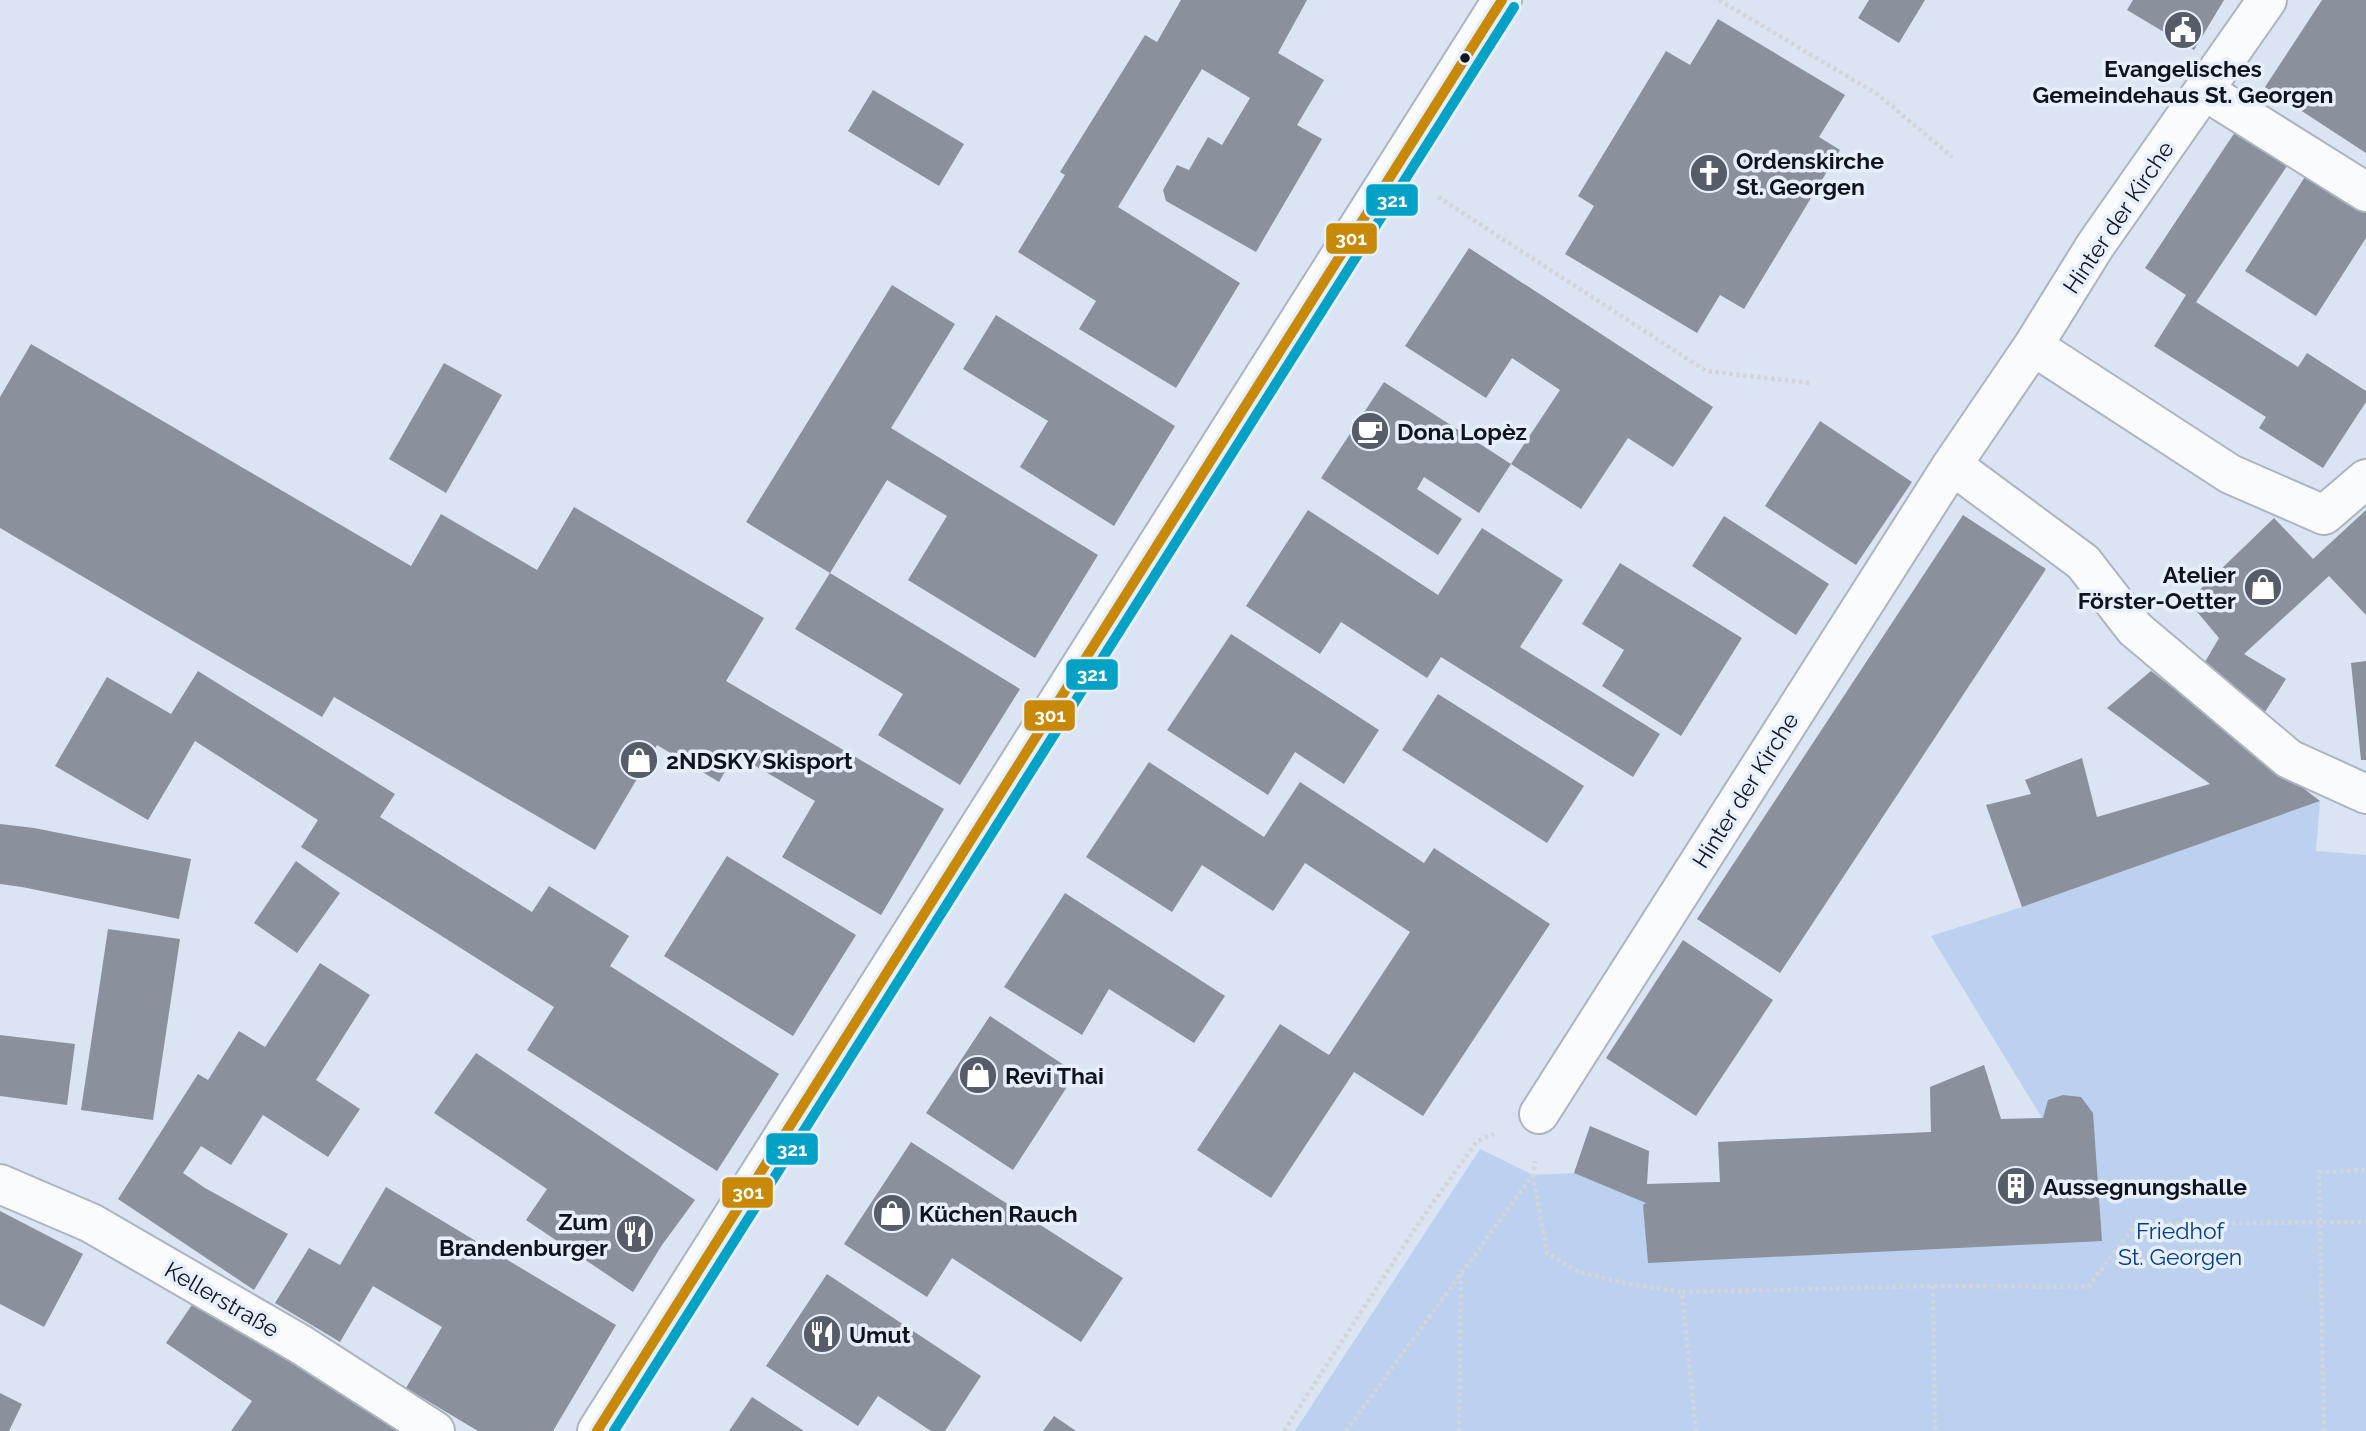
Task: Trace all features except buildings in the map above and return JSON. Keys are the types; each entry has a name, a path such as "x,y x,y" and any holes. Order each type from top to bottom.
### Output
{"street":[{"path":"597,1431 1502,0"},
{"name":"Hinter der Kirche","path":"1539,1114 1952,465 2095,246 2267,0"},
{"path":"2205,90 2366,192"},
{"path":"2032,346 2230,474 2324,515 2366,479"},
{"path":"1952,465 2083,562 2135,629 2289,759 2366,794"},
{"name":"Kellerstraße","path":"0,1184 91,1223 300,1344 435,1431"}],"path":[{"path":"1719,0 1877,94 1952,157"},
{"path":"1396,169 1706,371 1810,383"},
{"path":"1284,1431 1420,1222 1477,1141 1539,1114 1533,1175 1546,1253 1578,1272 1624,1283 1682,1292 1933,1286 2088,1287 2136,1224 2321,1220 2366,1222"},
{"path":"2324,1431 2319,1172 2366,1170"},
{"path":"1346,1431 1533,1175"},
{"path":"1459,1431 1461,1274"},
{"path":"1933,1286 1935,1431"},
{"path":"1682,1292 1696,1431"}],"green space":[{"name":"Friedhof St. Georgen","path":"2320,801 2316,851 2366,855 2366,1431 1295,1431 1480,1149 1533,1175 1574,1173 1590,1126 1649,1151 1647,1184 1720,1182 1718,1142 1931,1132 1930,1087 1984,1065 2001,1119 2042,1118 1931,936 2022,907"}],"transit line":[{"name":"301","path":"597,1431 1502,0"},
{"name":"321","path":"614,1431 1514,7"}],"place":[{"name":"Evangelisches Gemeindehaus St. Georgen","path":"2183,30"},
{"name":"Ordenskirche St. Georgen","path":"1709,173"},
{"name":"Dona Lopèz","path":"1370,431"},
{"name":"Atelier Förster-Oetter","path":"2263,587"},
{"name":"2NDSKY Skisport","path":"639,760"},
{"name":"Revi Thai","path":"978,1075"},
{"name":"Aussegnungshalle","path":"2016,1186"},
{"name":"Küchen Rauch","path":"892,1213"},
{"name":"Zum Brandenburger","path":"635,1234"},
{"name":"Umut","path":"822,1334"}]}
